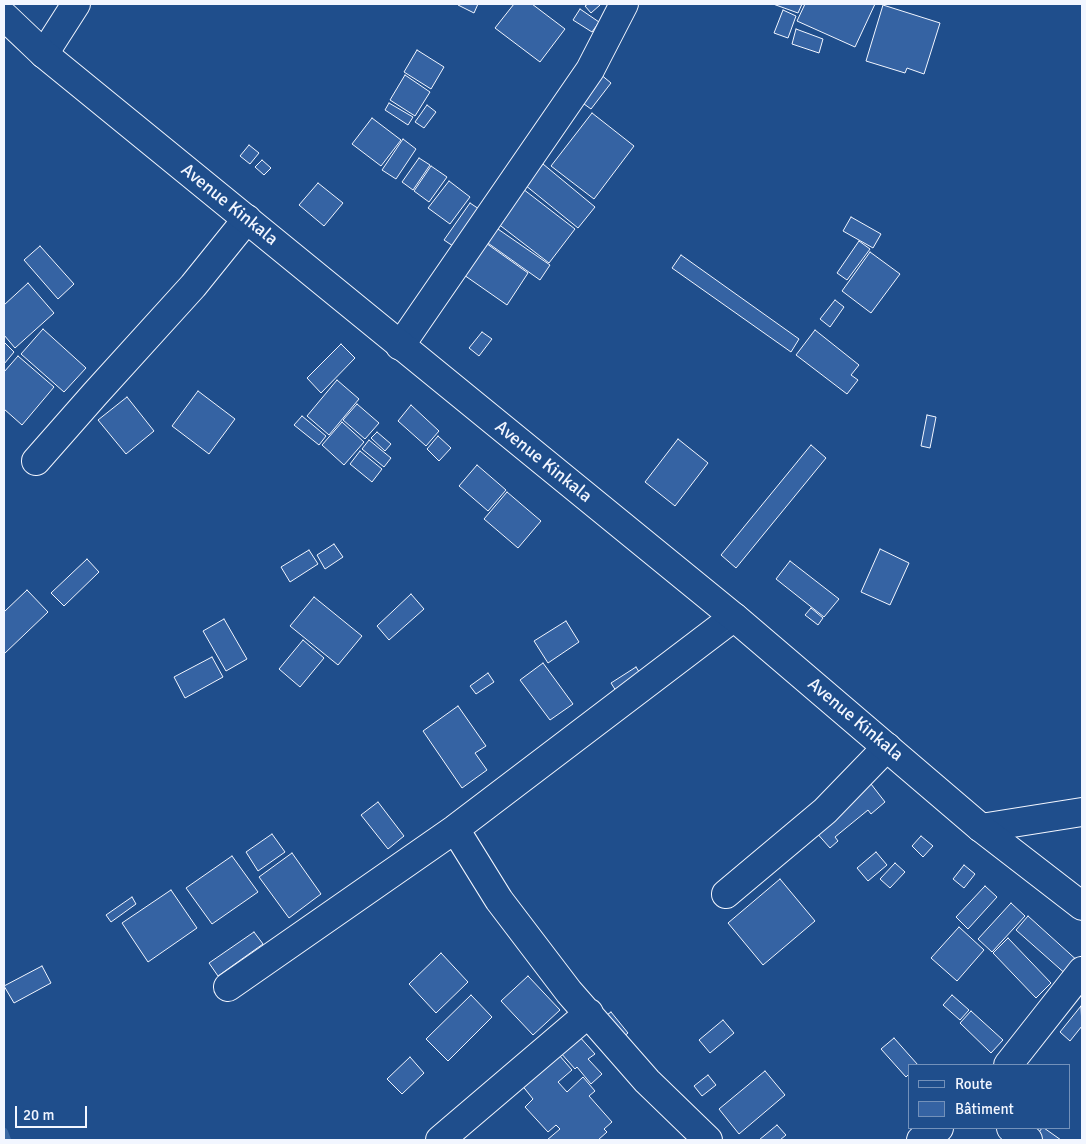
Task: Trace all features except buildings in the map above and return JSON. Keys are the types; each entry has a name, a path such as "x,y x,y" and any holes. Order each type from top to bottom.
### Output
{"street":[{"path":"44,54 76,4"},
{"path":"400,346 590,70 624,4"},
{"name":"Avenue Kinkala","path":"4,16 44,54 734,617 981,828 1082,906"},
{"path":"36,462 193,286 247,219"},
{"path":"228,987 455,829 734,617"},
{"path":"726,894 824,811 887,747"},
{"path":"981,828 1082,812"},
{"path":"455,829 500,900 569,992 647,1081 708,1140"},
{"path":"1009,1064 1082,971"},
{"path":"440,1140 589,1013"},
{"path":"921,1140 938,1129"},
{"path":"1012,1129 1028,1140"}],"waterway":[{"path":"4,1132 7,1140"}]}
